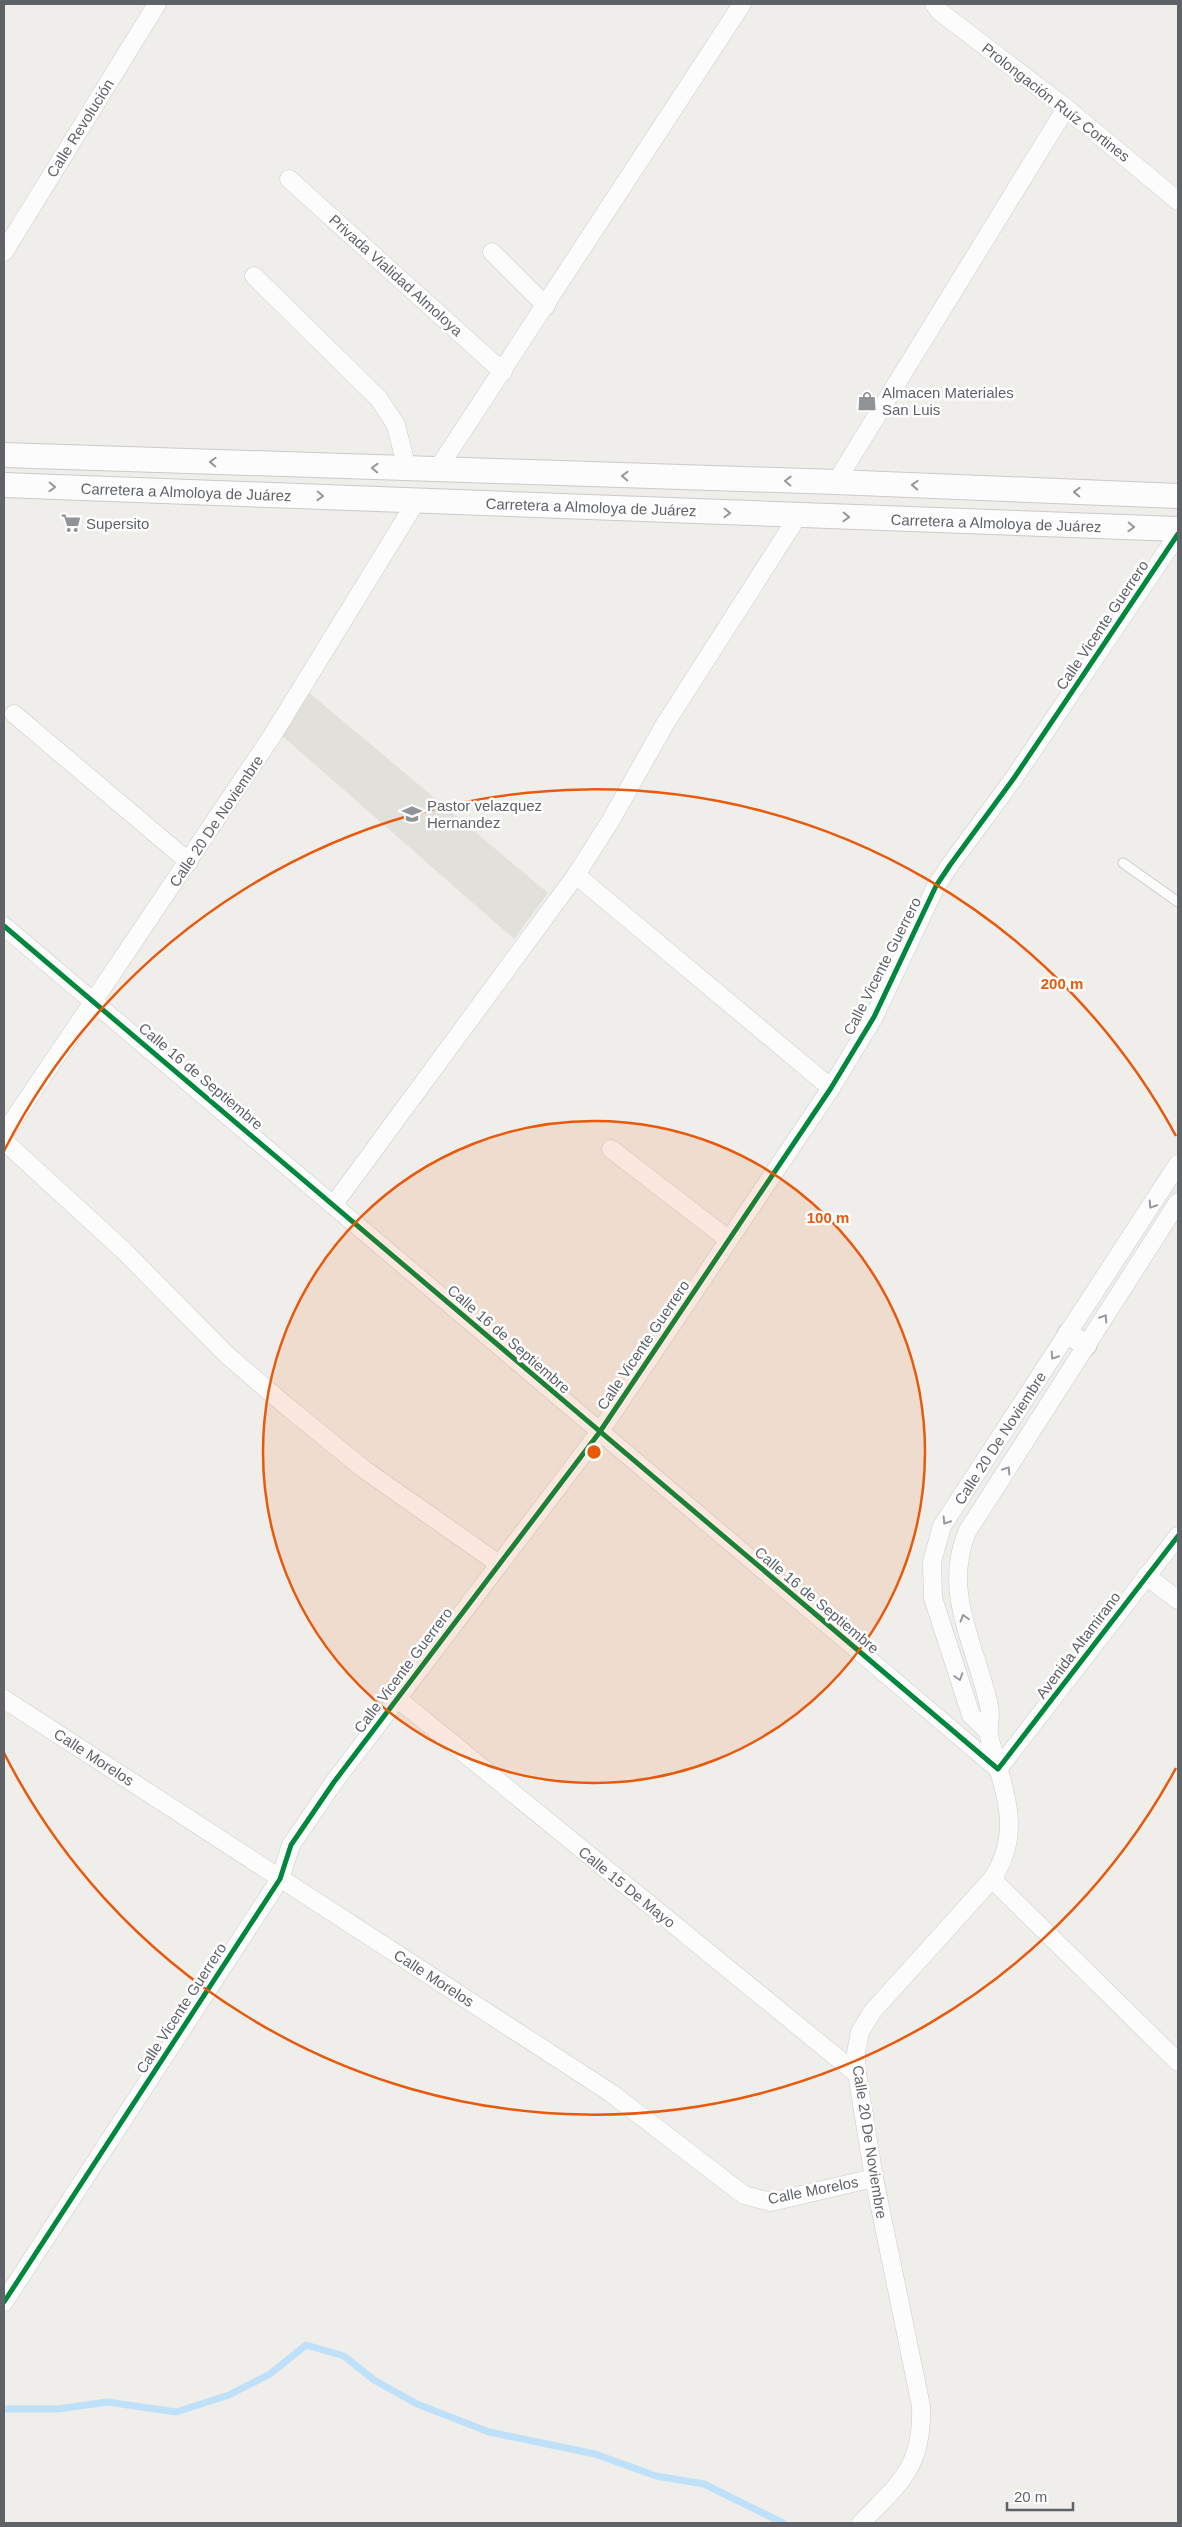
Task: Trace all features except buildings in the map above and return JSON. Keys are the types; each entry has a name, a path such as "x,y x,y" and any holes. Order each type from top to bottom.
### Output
{"main road":[{"name":"Carretera a Almoloya de Juárez","path":"4,455 836,482 1178,496"},
{"path":"152,491 153,460"},
{"name":"Carretera a Almoloya de Juárez","path":"4,485 1178,529"}],"street":[{"name":"Calle Revolución","path":"4,252 157,4"},
{"path":"437,470 503,372 742,4"},
{"name":"Prolongación Ruíz Cortines","path":"934,4 939,11 1066,108 1178,201"},
{"path":"836,482 1066,108"},
{"name":"Privada Vialidad Almoloya","path":"289,179 503,372"},
{"path":"492,252 546,306"},
{"path":"254,276 379,399 396,425 407,469"},
{"name":"Calle 20 De Noviembre","path":"4,1134 93,1001 190,862 272,736 417,500"},
{"path":"334,1204 576,875 611,820 665,724 798,516"},
{"name":"Calle Vicente Guerrero","path":"4,2302 280,1879 291,1845 299,1833 334,1782 599,1433 831,1088 874,1017 936,886 1014,778 1178,534"},
{"path":"14,714 190,862"},
{"path":"576,875 831,1088"},
{"name":"Calle 16 de Septiembre","path":"4,926 334,1204 599,1433 998,1769"},
{"path":"4,1141 123,1250 227,1355 284,1404 365,1470 499,1564"},
{"path":"611,1149 729,1240"},
{"name":"Calle 20 De Noviembre","path":"989,1733 971,1715 933,1598 932,1562 942,1526 1178,1164"},
{"name":"Calle 20 De Noviembre","path":"861,2523 884,2500 910,2467 918,2450 922,2429 921,2406 874,2178 857,2074 856,2053 860,2032 866,2021 992,1879 1000,1867 1010,1834 1007,1801 989,1733 990,1708 957,1594 956,1572 959,1552 967,1532 1178,1202"},
{"path":"1068,1334 1086,1346"},
{"name":"Avenida Altamirano","path":"998,1769 1178,1536"},
{"path":"1146,1576 1178,1600"},
{"name":"Calle Morelos","path":"4,1699 611,2093 744,2195 772,2202 874,2178"},
{"name":"Calle 15 De Mayo","path":"398,1699 857,2074"},
{"path":"992,1879 1178,2062"}],"lane":[{"path":"1123,863 1178,902"}],"shaded area":[{"name":"Pastor velazquez Hernandez","path":"307,691 548,893 514,939 280,734"}],"waterway":[{"path":"4,2409 58,2409 107,2402 176,2412 229,2395 270,2374 306,2345 344,2356 374,2380 417,2404 489,2432 595,2454 656,2476 704,2484 783,2523"}],"cycle path":[{"path":"4,2302 280,1879 291,1845 334,1782 599,1433 831,1088 874,1017 936,886 1014,778 1178,534"},
{"path":"4,926 998,1769 1178,1536"}],"place":[{"name":"Almacen Materiales San Luis","path":"867,401"},
{"name":"Supersito","path":"71,523"},
{"name":"Pastor velazquez Hernandez","path":"412,814"}]}
